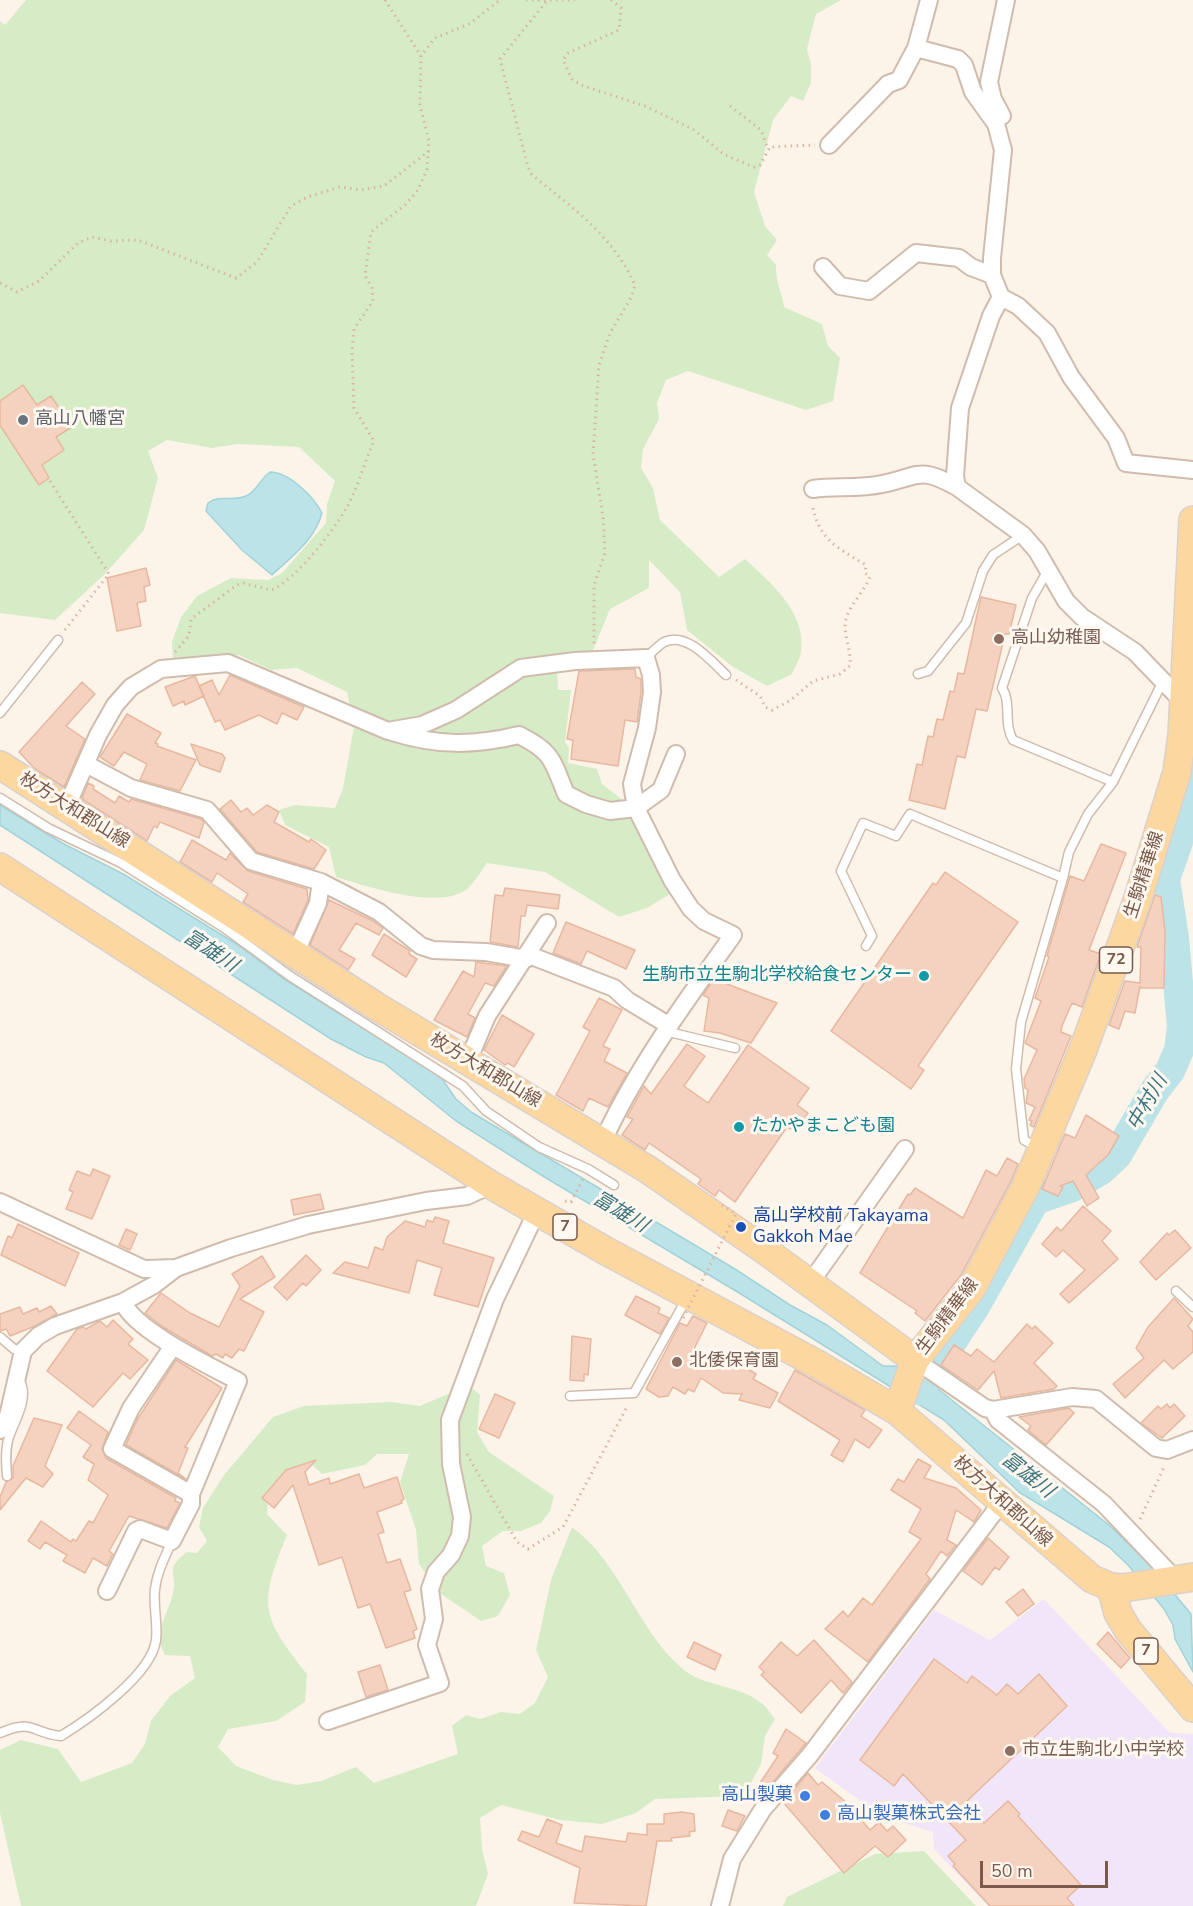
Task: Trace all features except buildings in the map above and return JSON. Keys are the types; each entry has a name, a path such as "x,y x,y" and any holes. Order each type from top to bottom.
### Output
{"main road":[{"name":"生駒精華線","path":"913,1364 972,1288 1005,1227 1041,1151 1100,1006 1142,887 1177,772 1188,709 1193,520"},
{"name":"枚方大和郡山線","path":"0,765 295,954 603,1141 810,1283 913,1364"},
{"name":"枚方大和郡山線","path":"0,867 491,1185 537,1211 686,1306 817,1364 899,1406 1077,1568 1092,1579 1117,1587"},
{"path":"899,1406 913,1364"},
{"path":"1117,1587 1184,1578"},
{"name":"7","path":"1117,1587 1118,1613 1128,1630 1193,1708"}],"street":[{"path":"829,145 888,84 899,80 916,48 929,0"},
{"path":"1006,0 989,82 1006,132 992,275 1001,297 1018,306 1047,333 1071,377 1116,438 1126,463 1193,470"},
{"path":"916,48 958,59 964,65 973,92 996,124 1003,150"},
{"path":"823,267 840,286 869,291 916,253 959,258 971,267 992,275"},
{"path":"957,487 955,476 960,408 991,316 1001,297"},
{"path":"813,489 882,484 920,473 939,477 957,487 1023,535 1037,550 1047,572 1066,601 1082,617 1135,652 1188,709"},
{"path":"388,731 422,725 456,710 521,668 595,660 646,658 651,675 652,692 647,728 632,784 636,808 672,879 691,909 704,921 733,935 667,1028 603,1141"},
{"path":"67,806 115,705 131,687 161,669 228,663 388,731 423,742 487,743 519,735 540,746 550,756 566,794 586,804 610,811 636,808 661,790 676,754"},
{"path":"86,764 131,788 207,810 251,861 321,882 379,912 421,946 433,950 527,957 614,988 667,1028"},
{"path":"295,954 318,903 321,882"},
{"path":"468,1061 487,1016 547,923"},
{"path":"810,1283 905,1149"},
{"path":"0,1430 8,1416 23,1351 38,1336 55,1326 123,1302 154,1285 176,1268 231,1248 308,1225 426,1201 467,1196 491,1185"},
{"path":"0,1202 144,1269 176,1268"},
{"path":"328,1721 440,1683 428,1645 434,1619 430,1589 436,1572 451,1555 460,1536 462,1517 451,1464 450,1420 460,1387 495,1299 537,1211"},
{"path":"107,1591 136,1531 140,1529 172,1541 191,1504 191,1494 238,1381 173,1346 127,1311 123,1302"},
{"path":"173,1346 132,1408 112,1449 191,1494"},
{"path":"913,1364 985,1408 993,1410 1072,1397 1096,1399 1156,1448 1167,1450 1193,1440"},
{"path":"993,1410 998,1420 1104,1504 1133,1535 1184,1578"},
{"path":"720,1906 732,1859 764,1809 810,1755 1002,1502"}],"lane":[{"path":"918,674 928,671 947,645 959,635 966,623 983,571 993,555 1023,535"},
{"path":"1047,572 1032,598 1002,688 1006,694 1007,731 1013,740 1113,782"},
{"path":"0,713 58,640"},
{"path":"646,658 666,641 680,641 691,645 726,675"},
{"path":"1041,1151 1024,1140 1016,1069 1024,1012 1069,852 1088,814 1113,782 1163,681"},
{"path":"0,798 48,828 121,863 223,927 290,976 463,1086 486,1111 539,1147 588,1169 614,1185"},
{"path":"866,946 873,936 841,871 863,823 896,837 910,814 1063,878"},
{"path":"667,1028 735,1047"},
{"path":"1176,1292 1193,1307"},
{"path":"570,1396 634,1393 686,1306"},
{"path":"0,1337 14,1348 23,1351"},
{"path":"7,1476 9,1438 18,1418 23,1387 18,1377"},
{"path":"0,1732 20,1724 29,1725 49,1735 61,1736 105,1706 130,1681 148,1659 156,1641 155,1590 159,1570 172,1541"}],"path":[{"path":"161,669 189,636 191,619 200,610 243,583 271,590 285,583 308,558 351,499 374,441 354,408 352,351 354,329 373,301 372,288 365,276 371,232 406,204 418,190 427,169 429,151 429,141 420,105 421,56 385,0"},
{"path":"421,56 435,38 469,24 500,0"},
{"path":"526,0 546,2 574,0"},
{"path":"611,0 621,8 619,30 568,53 563,60 572,79 592,90 645,106 694,130 725,155 754,167 760,165 768,148 761,130 730,106"},
{"path":"546,2 500,60 528,167 532,175 590,221 627,268 635,285 631,298 610,333 599,365 593,454 603,517 605,554 593,592 595,660"},
{"path":"768,148 784,145 829,145"},
{"path":"0,283 17,292 25,289 39,281 78,243 92,237 111,241 138,240 236,278 257,262 291,206 307,196 340,187 362,190 384,186 429,151"},
{"path":"50,481 109,574 58,640"},
{"path":"726,675 760,696 765,707 772,710 791,700 813,681 840,674 850,666 852,652 847,644 845,620 870,577 865,573 866,565 839,550 826,539 815,523 811,498 813,489"},
{"path":"571,1202 588,1169"},
{"path":"686,1306 736,1214 719,1203"},
{"path":"451,1434 462,1445 517,1542 528,1549 563,1527 634,1393"},
{"path":"1133,1535 1161,1469 1172,1461"}],"shaded area":[{"name":"市立生駒北小中学校","path":"1044,1599 1170,1733 1193,1734 1193,1906 988,1906 934,1849 933,1832 881,1816 815,1768 934,1610 990,1640"}],"green space":[{"path":"26,0 841,0 816,14 807,49 811,64 811,83 803,101 791,96 773,120 754,192 765,226 777,240 767,255 776,265 784,307 822,324 828,346 840,358 833,401 806,410 688,371 666,380 657,403 659,419 643,449 641,468 653,488 660,520 719,577 745,559 776,589 793,612 798,624 801,638 799,660 792,674 767,686 733,667 687,630 680,592 649,560 649,588 610,609 592,653 557,670 558,690 571,690 565,742 569,748 568,763 597,769 602,784 624,801 673,892 647,908 619,917 545,872 487,863 467,889 455,895 439,898 403,895 336,877 329,847 285,825 279,810 295,805 335,808 343,788 354,727 347,692 297,668 271,670 239,655 173,662 172,642 181,617 197,596 231,578 268,580 282,573 326,523 327,504 335,481 299,447 238,444 212,448 167,440 148,451 158,478 144,530 105,574 55,620 0,613 0,21 5,25"},
{"path":"473,1389 480,1395 477,1432 489,1452 554,1496 550,1511 541,1523 521,1531 503,1531 482,1546 486,1566 504,1573 510,1595 498,1616 481,1621 438,1592 419,1564 416,1530 400,1482 409,1454 377,1454 365,1465 322,1474 311,1464 292,1470 269,1489 267,1514 287,1535 271,1578 268,1594 269,1609 280,1638 307,1674 305,1702 276,1721 228,1729 218,1747 236,1766 273,1780 297,1785 321,1781 356,1767 374,1783 458,1754 452,1726 466,1715 480,1719 501,1712 520,1714 535,1703 548,1677 536,1650 551,1580 572,1527 604,1559 654,1636 684,1670 702,1680 752,1696 775,1719 765,1736 761,1764 744,1796 655,1799 636,1813 602,1824 560,1820 501,1805 480,1818 482,1849 488,1874 476,1906 21,1906 0,1813 0,1750 21,1740 58,1749 81,1782 132,1763 145,1744 151,1721 170,1696 195,1678 190,1656 165,1655 161,1646 160,1630 173,1593 173,1567 187,1552 197,1553 207,1541 199,1527 203,1508 224,1475 273,1417 304,1406 391,1402 420,1406 448,1394"},
{"path":"924,1851 976,1906 783,1906 787,1897 875,1854"}],"water":[{"path":"270,472 293,481 313,500 322,513 319,523 308,540 272,575 242,550 206,511 208,503 212,500 241,498 250,494"},
{"name":"富雄川","path":"0,805 62,843 125,875 238,945 281,977 440,1076 456,1099 471,1112 735,1269 790,1305 827,1325 883,1366 900,1366 919,1374 1109,1525 1149,1563 1191,1614 1193,1672 1175,1639 1173,1625 1164,1609 1128,1565 1109,1547 1019,1492 944,1420 736,1291 546,1178 456,1121 384,1063 366,1057 331,1039 0,825"}],"waterway":[{"name":"中村川","path":"920,1390 974,1308 1035,1200 1072,1187 1101,1170 1117,1155 1155,1090 1170,1071 1179,1050 1182,1027 1174,938 1165,879 1178,842 1178,818 1188,769"}],"place":[{"name":"高山八幡宮","path":"23,420"},
{"name":"高山幼稚園","path":"999,639"},
{"name":"生駒市立生駒北学校給食センター","path":"924,976"},
{"name":"たかやまこども園","path":"739,1127"},
{"name":"高山学校前 Takayama Gakkoh Mae","path":"741,1227"},
{"name":"北倭保育園","path":"677,1362"},
{"name":"市立生駒北小中学校","path":"1010,1751"},
{"name":"高山製菓","path":"805,1796"},
{"name":"高山製菓株式会社","path":"825,1815"}]}
